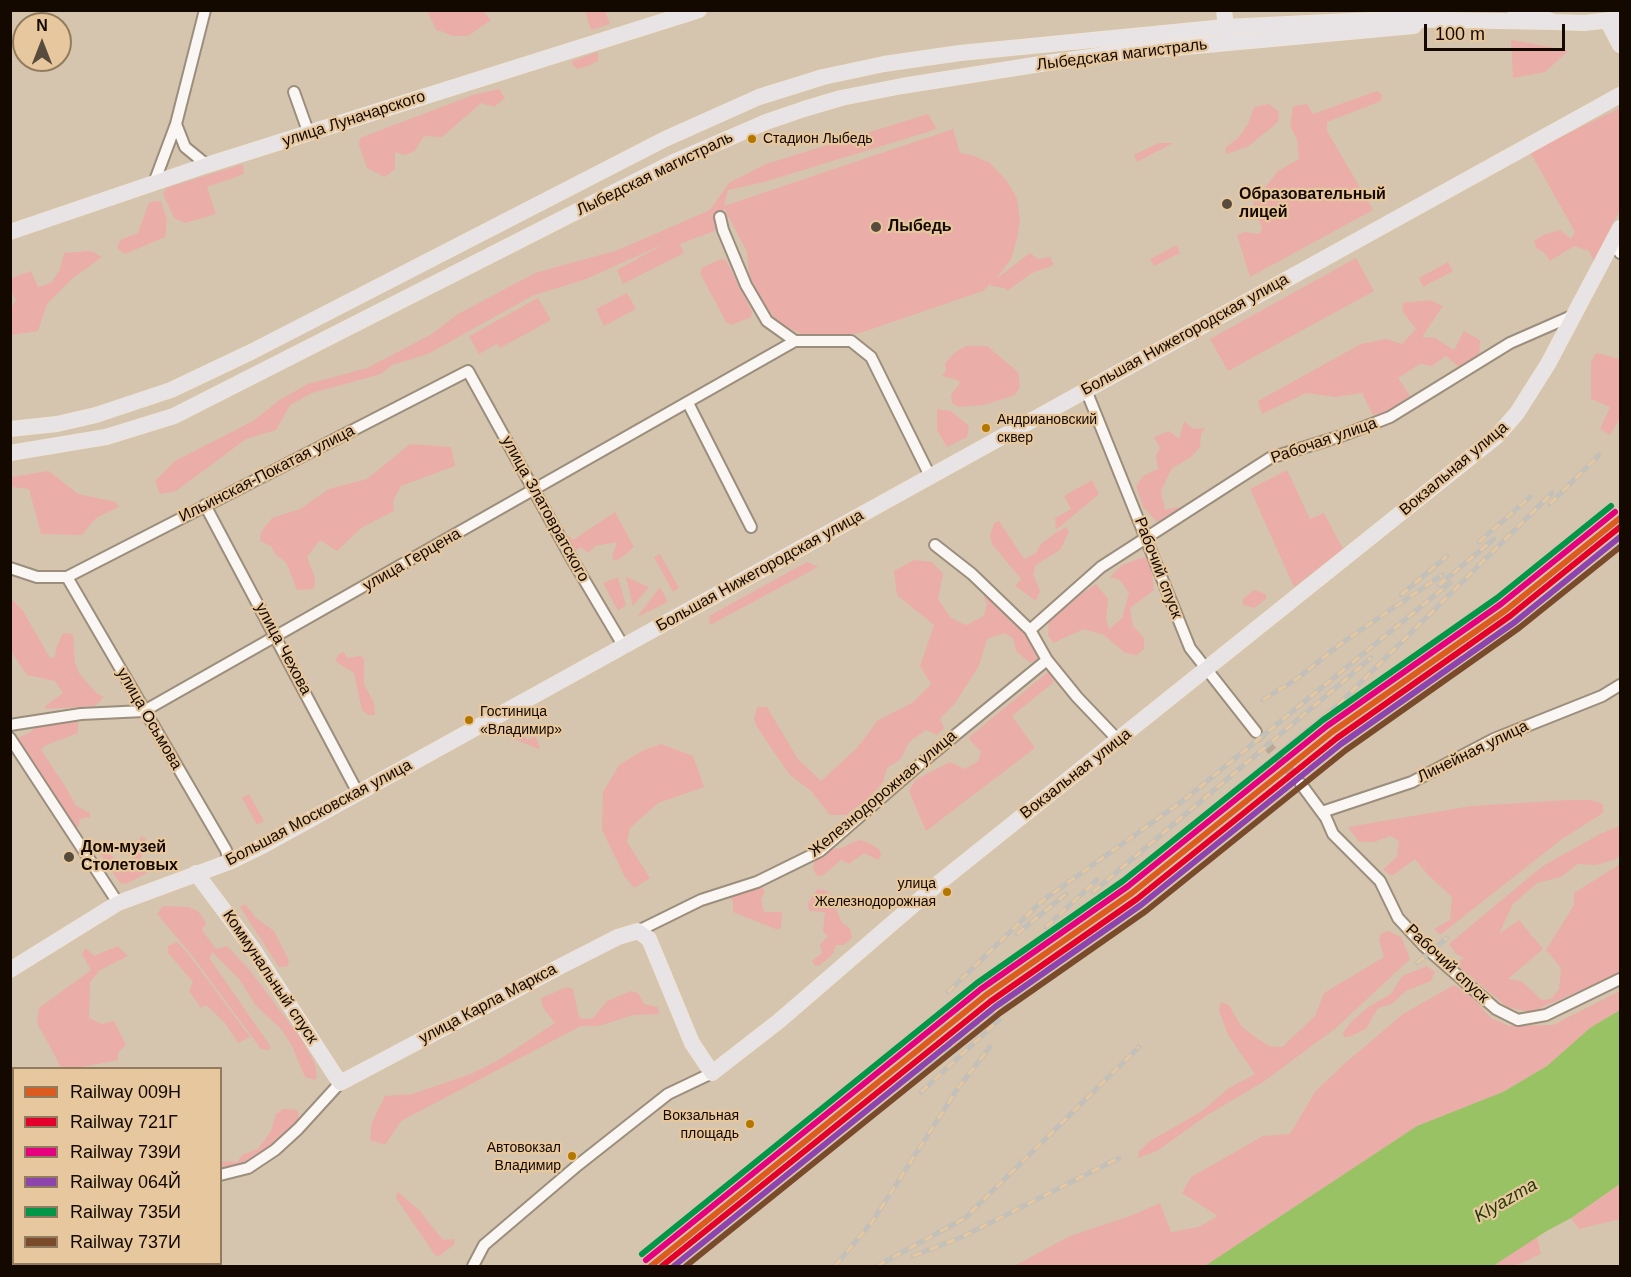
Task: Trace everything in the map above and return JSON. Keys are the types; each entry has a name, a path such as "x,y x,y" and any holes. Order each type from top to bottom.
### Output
{"main road":[{"name":"улица Луначарского","path":"10,232 207,165 699,10"},
{"path":"1224,10 1229,43"},
{"path":"1515,10 1554,22"},
{"name":"Лыбедская магистраль","path":"10,429 57,424 96,415 171,390 251,352 665,139 759,97 823,77 916,59 1102,37 1226,27 1329,20 1554,22 1614,20"},
{"path":"1614,20 1620,45"},
{"name":"Лыбедская магистраль","path":"10,453 106,437 174,416 676,161 785,115 841,98 1057,61 1229,43 1385,31 1448,21"},
{"name":"Большая Нижегородская улица","path":"624,647 1620,95"},
{"name":"Вокзальная улица","path":"712,1073 782,1018 940,882 1119,741 1497,436 1535,386 1618,241"},
{"name":"Большая Московская улица","path":"10,970 118,903 229,862 358,794 624,647"},
{"name":"Коммунальный спуск","path":"196,873 253,949 340,1083"},
{"path":"638,931 649,939 692,1043 712,1073"},
{"name":"улица Карла Маркса","path":"340,1083 561,966 618,937 638,931"}],"street":[{"path":"154,183 176,124 205,10"},
{"path":"294,92 309,134"},
{"path":"176,124 185,147 207,165"},
{"path":"720,217 746,285 767,321 795,341 851,341 871,357 930,476"},
{"name":"Рабочая улица","path":"1029,630 1101,567 1270,458 1341,436 1390,417 1510,344 1574,315"},
{"name":"улица Герцена","path":"10,725 81,714 144,711 795,341"},
{"name":"улица Златовратского","path":"468,371 624,647"},
{"name":"Ильинская-Покатая улица","path":"67,577 468,371"},
{"name":"Рабочий спуск","path":"1086,390 1190,648 1256,732"},
{"path":"688,403 751,527"},
{"name":"улица Чехова","path":"205,505 277,636 358,794"},
{"path":"935,545 972,574 1029,630 1047,660 1119,741"},
{"path":"10,568 37,577 67,577"},
{"name":"улица Осьмова","path":"67,577 226,850 229,862"},
{"name":"Железнодорожная улица","path":"638,931 701,900 757,882 820,851 926,759 1047,660"},
{"name":"Линейная улица","path":"1322,812 1412,782 1494,739 1602,696 1620,685"},
{"path":"10,738 118,903"},
{"name":"Рабочий спуск","path":"1301,784 1322,812 1333,834 1380,881 1398,918 1496,1009 1518,1020 1546,1015 1620,979"},
{"name":"Вокзальная улица","path":"473,1266 484,1245 578,1165 668,1094 712,1073"},
{"path":"222,1174 248,1168 275,1150 298,1129 340,1083"}],"shaded area":[{"path":"427,11 483,11 491,20 468,36 452,36 437,31"},
{"path":"585,11 605,11 610,24 591,30"},
{"path":"1511,40 1568,51 1545,72 1513,78"},
{"path":"598,52 598,61 588,66 577,69 572,64 572,61"},
{"path":"499,89 505,98 494,107 481,103 442,137 424,136 415,151 405,155 395,152 395,169 385,177 367,168 359,145 360,138 473,95"},
{"path":"1377,91 1382,95 1381,101 1327,122 1327,131 1373,210 1250,277 1237,235 1245,232 1259,234 1262,229 1253,203 1278,171 1299,159 1297,139 1290,126 1293,106 1307,104 1313,114"},
{"path":"1269,104 1279,112 1278,122 1249,146 1227,154 1225,148 1238,138 1248,124 1254,107"},
{"path":"1620,108 1620,210 1594,261 1589,251 1574,246 1550,261 1544,252 1537,249 1534,241 1543,235 1560,230 1571,239 1575,232 1530,152"},
{"name":"Лыбедь","path":"928,114 937,129 764,182 728,190 724,206 953,129 960,153 972,155 990,163 1007,181 1017,198 1020,220 1017,239 1011,259 996,279 1030,253 1038,259 1050,257 1054,265 1032,273 1007,291 1005,288 991,286 991,283 983,291 860,333 827,338 805,336 774,320 757,294 749,274 747,252 724,208 717,230 680,244 684,253 623,284 617,270 664,244 586,279 532,296 428,354 392,365 381,374 312,393 290,405 276,430 246,439 176,491 160,494 155,481 175,461 253,421 281,399 308,384 367,368 432,334 458,314 535,273 618,250 710,210 729,183 766,164"},
{"path":"1159,143 1173,143 1137,162 1134,155"},
{"path":"243,165 244,174 207,187 216,214 185,223 174,218 163,194 166,188"},
{"path":"161,201 167,220 165,237 125,254 117,248 120,240 138,233 149,202"},
{"path":"1177,245 1180,253 1154,266 1150,259"},
{"path":"91,251 102,257 73,278 47,304 38,331 11,335 11,308 16,300 11,291 12,278 31,271 38,287 51,283 60,269 64,253"},
{"path":"1356,258 1374,291 1228,371 1210,339"},
{"path":"721,259 726,260 752,312 751,317 732,325 726,322 700,273 702,268"},
{"path":"1448,262 1453,271 1423,287 1419,278"},
{"path":"627,293 636,309 604,326 596,309"},
{"path":"538,298 551,320 500,348 497,344 479,354 469,336"},
{"path":"1430,300 1443,306 1422,337 1435,338 1454,350 1464,331 1480,340 1479,356 1460,368 1446,356 1432,366 1420,364 1398,378 1410,396 1389,412 1373,415 1362,393 1335,397 1306,393 1262,414 1258,401 1361,344 1386,339 1402,344 1416,329 1403,312 1402,303"},
{"path":"966,346 987,346 1018,372 1020,387 1015,395 984,405 959,407 952,403 951,395 960,383 958,380 942,376 946,371 945,364 954,353"},
{"path":"1596,353 1620,359 1620,418 1610,435 1600,429 1610,407 1591,399 1591,362"},
{"path":"937,409 951,411 969,426 967,437 947,447 937,430"},
{"path":"1184,421 1193,429 1205,428 1201,434 1200,447 1190,458 1172,468 1161,491 1165,510 1177,507 1180,509 1157,522 1143,507 1136,486 1143,476 1158,469 1156,455 1160,448 1154,437 1169,431 1179,439"},
{"path":"410,444 451,447 455,466 401,486 393,501 394,511 361,528 337,551 320,540 307,557 315,577 314,589 297,590 286,562 276,555 271,546 260,541 261,532 272,518 300,509 329,489 367,479"},
{"path":"1287,470 1310,519 1324,513 1343,549 1294,587 1250,489"},
{"path":"49,471 78,494 116,502 119,507 96,518 82,535 41,534 29,489 11,487 11,480 12,477"},
{"path":"1092,480 1099,494 1056,530 1055,518 1071,509 1064,496"},
{"path":"615,512 634,547 614,561 612,556 617,542 595,546 588,553 581,547 575,551 567,539 569,536 573,540"},
{"path":"999,521 1024,559 1036,553 1041,544 1054,534 1066,527 1069,532 1060,550 1036,565 1033,574 1040,591 1036,601 1015,586 1021,579 992,544 990,536 994,523"},
{"path":"660,554 679,588 673,592 654,557"},
{"path":"1144,557 1151,565 1154,590 1130,608 1133,626 1144,638 1144,649 1137,655 1125,653 1104,635 1084,629 1053,643 1048,635 1049,623 1065,606 1096,584 1108,599 1106,619 1109,629 1122,618 1129,593 1120,580 1110,577 1122,565"},
{"path":"914,560 932,562 943,574 938,599 951,618 966,625 984,616 987,604 983,594 999,603 1024,629 1041,656 1030,663 1016,651 1013,638 1004,633 987,639 979,666 955,703 940,719 944,728 937,735 926,730 909,742 901,759 887,768 883,782 868,799 846,815 830,815 811,791 790,775 769,745 754,719 757,707 767,707 798,759 821,781 857,748 878,720 912,703 931,684 920,666 934,625 897,595 894,571"},
{"path":"807,562 818,567 710,625 709,616"},
{"path":"618,577 626,605 618,611 603,583"},
{"path":"626,577 649,587 633,606"},
{"path":"660,587 668,602 637,617"},
{"path":"1254,590 1266,594 1266,599 1254,608 1243,605 1243,599"},
{"path":"10,597 23,611 50,658 55,657 56,648 63,633 73,634 75,662 79,673 96,693 104,697 95,706 46,709 45,706 63,693 55,681 27,675 11,651"},
{"path":"344,652 347,658 360,656 364,658 364,684 374,703 375,715 368,715 362,710 354,673 335,661 339,654"},
{"path":"1049,671 1054,682 1012,716 1035,748 926,831 909,791 915,780 950,762 965,769 978,761 981,752 968,738"},
{"path":"71,719 78,722 78,733 46,745 41,750 76,806 90,813 90,817 80,819 78,827 72,828 16,739 31,732 36,726"},
{"path":"528,727 529,730 523,734 527,740 535,736 540,747 538,749 510,737"},
{"path":"661,744 693,756 704,787 658,803 630,828 627,842 650,878 634,888 625,877 602,830 603,792 619,765 642,751"},
{"path":"249,794 264,821 257,825 242,798"},
{"path":"1591,800 1603,804 1603,813 1562,839 1440,935 1434,929 1450,920 1452,897 1427,874 1415,859 1392,876 1383,870 1397,856 1399,841 1390,836 1374,842 1359,842 1348,827 1471,806"},
{"path":"1620,826 1620,855 1614,860 1596,865 1578,864 1561,877 1537,883 1513,904 1499,934 1519,920 1543,949 1508,979 1521,981 1542,1000 1551,999 1559,989 1561,968 1546,950 1574,905 1574,893 1620,864 1620,973 1531,1012 1507,1007 1456,964 1464,958 1456,954 1449,944 1546,864 1602,833"},
{"path":"141,836 146,838 141,859 149,861 147,873 126,884 120,883 93,843 108,852 120,864 129,865 134,860"},
{"path":"859,840 879,849 881,855 878,860 864,853 849,864 841,860 822,876 817,876 813,869 815,860 828,849 841,848"},
{"path":"757,886 762,887 765,891 761,900 764,912 782,912 781,927 778,930 733,912 733,901 729,896"},
{"path":"817,889 828,891 842,923 850,928 852,938 844,945 836,945 833,954 820,965 815,966 812,961 822,953 820,945 828,936 823,932 825,912 809,911 808,904"},
{"path":"245,904 256,918 274,931 289,961 288,966 279,967 240,907"},
{"path":"163,906 188,907 198,911 206,923 202,930 216,949 227,946 249,969 302,1040 315,1064 317,1077 315,1080 305,1077 291,1044 280,1028 255,1005 240,980 212,952 210,959 271,1047 269,1050 261,1049 190,953 157,914"},
{"path":"1388,931 1401,937 1410,959 1336,1028 1263,1082 1209,1114 1157,1151 1138,1158 1139,1151 1150,1141 1202,1111 1229,1088 1255,1074 1228,1035 1219,1011 1221,1002 1229,1005 1241,1026 1255,1037 1269,1046 1282,1047 1315,1016 1324,993 1384,957 1379,939 1381,933"},
{"path":"177,942 250,1037 238,1043 225,1023 206,1005 201,1008 189,991 193,982 168,953 168,946"},
{"path":"118,946 128,956 100,970 90,982 89,1018 102,1024 114,1021 126,1045 118,1052 118,1060 82,1067 61,1067 37,1023 39,1008 91,970 82,954 86,948 94,956"},
{"path":"1427,966 1435,972 1431,981 1406,991 1392,1004 1378,1008 1366,1029 1344,1037 1343,1033 1351,1022 1368,1007 1391,994 1402,976"},
{"path":"1454,985 1470,995 1491,1018 1509,1026 1553,1025 1620,991 1620,1010 1590,1028 1547,1066 1503,1092 1417,1126 1205,1266 1014,1266 1070,1236 1133,1215 1160,1203 1171,1232 1199,1227 1218,1216 1182,1193 1191,1177 1263,1136 1290,1134 1315,1092 1344,1064 1403,1014"},
{"path":"567,987 573,989 579,1017 583,1019 593,1018 607,1001 631,991 638,993 644,1004 658,1007 659,1014 633,1015 599,1026 581,1026 401,1121 385,1145 370,1140 372,1122 385,1096 412,1094 471,1074 497,1061 555,1023 543,1008 541,998"},
{"path":"283,1109 297,1110 299,1116 295,1125 273,1145 241,1165 222,1170 222,1161 237,1162 242,1155 258,1149 271,1131 276,1114"},
{"path":"1620,1184 1620,1219 1579,1229 1571,1218"},
{"path":"397,1191 419,1210 443,1240 454,1239 455,1244 439,1256 435,1255 396,1198"},
{"path":"1537,1236 1541,1254 1515,1266 1493,1266"}],"water":[{"name":"Klyazma","path":"1620,1010 1620,1184 1571,1218 1493,1266 1205,1266 1417,1126 1503,1092 1547,1066 1590,1028"}],"tunnel":[{"path":"1256,732 1301,784"}],"railway":[{"path":"1550,504 1599,455"},
{"path":"921,1047 1021,955 1152,858 1337,706 1552,493"},
{"path":"1479,542 1530,497"},
{"path":"1439,585 1494,539"},
{"path":"1401,595 1447,556"},
{"path":"1263,700 1298,678 1343,642 1442,575"},
{"path":"948,992 1042,901 1184,800 1450,583"},
{"path":"1400,695 1549,596"},
{"path":"1093,892 1371,658"},
{"path":"1046,927 1097,880"},
{"path":"1017,934 1066,894"},
{"path":"909,1079 1095,932"},
{"path":"1417,963 1447,938"},
{"path":"921,1092 999,1020"},
{"path":"835,1266 872,1222 958,1088 990,1047"},
{"path":"877,1266 965,1218 1139,1047"},
{"path":"913,1256 962,1237 1119,1158"}],"rail line":[{"name":"735И","path":"642,1254 977,983 1123,881 1323,720 1497,598 1611,506"},
{"name":"739И","path":"646,1260 981,989 1127,887 1327,726 1501,604 1615,512"},
{"name":"009Н","path":"651,1266 986,995 1132,893 1332,732 1506,610 1620,518"},
{"name":"721Г","path":"662,1266 991,1001 1137,899 1337,738 1510,616 1620,527"},
{"name":"064Й","path":"674,1266 995,1007 1141,905 1341,744 1515,622 1620,537"},
{"name":"737И","path":"686,1266 1000,1013 1146,911 1346,750 1519,628 1620,547"}],"place":[{"name":"Стадион Лыбедь","path":"752,139"},
{"name":"Образовательный лицей","path":"1227,204"},
{"name":"Лыбедь","path":"876,227"},
{"name":"Андриановский сквер","path":"986,428"},
{"name":"Гостиница «Владимир»","path":"469,720"},
{"name":"Дом-музей Столетовых","path":"69,857"},
{"name":"улица Железнодорожная","path":"947,892"},
{"name":"Вокзальная площадь","path":"750,1124"},
{"name":"Автовокзал Владимир","path":"572,1156"}]}
